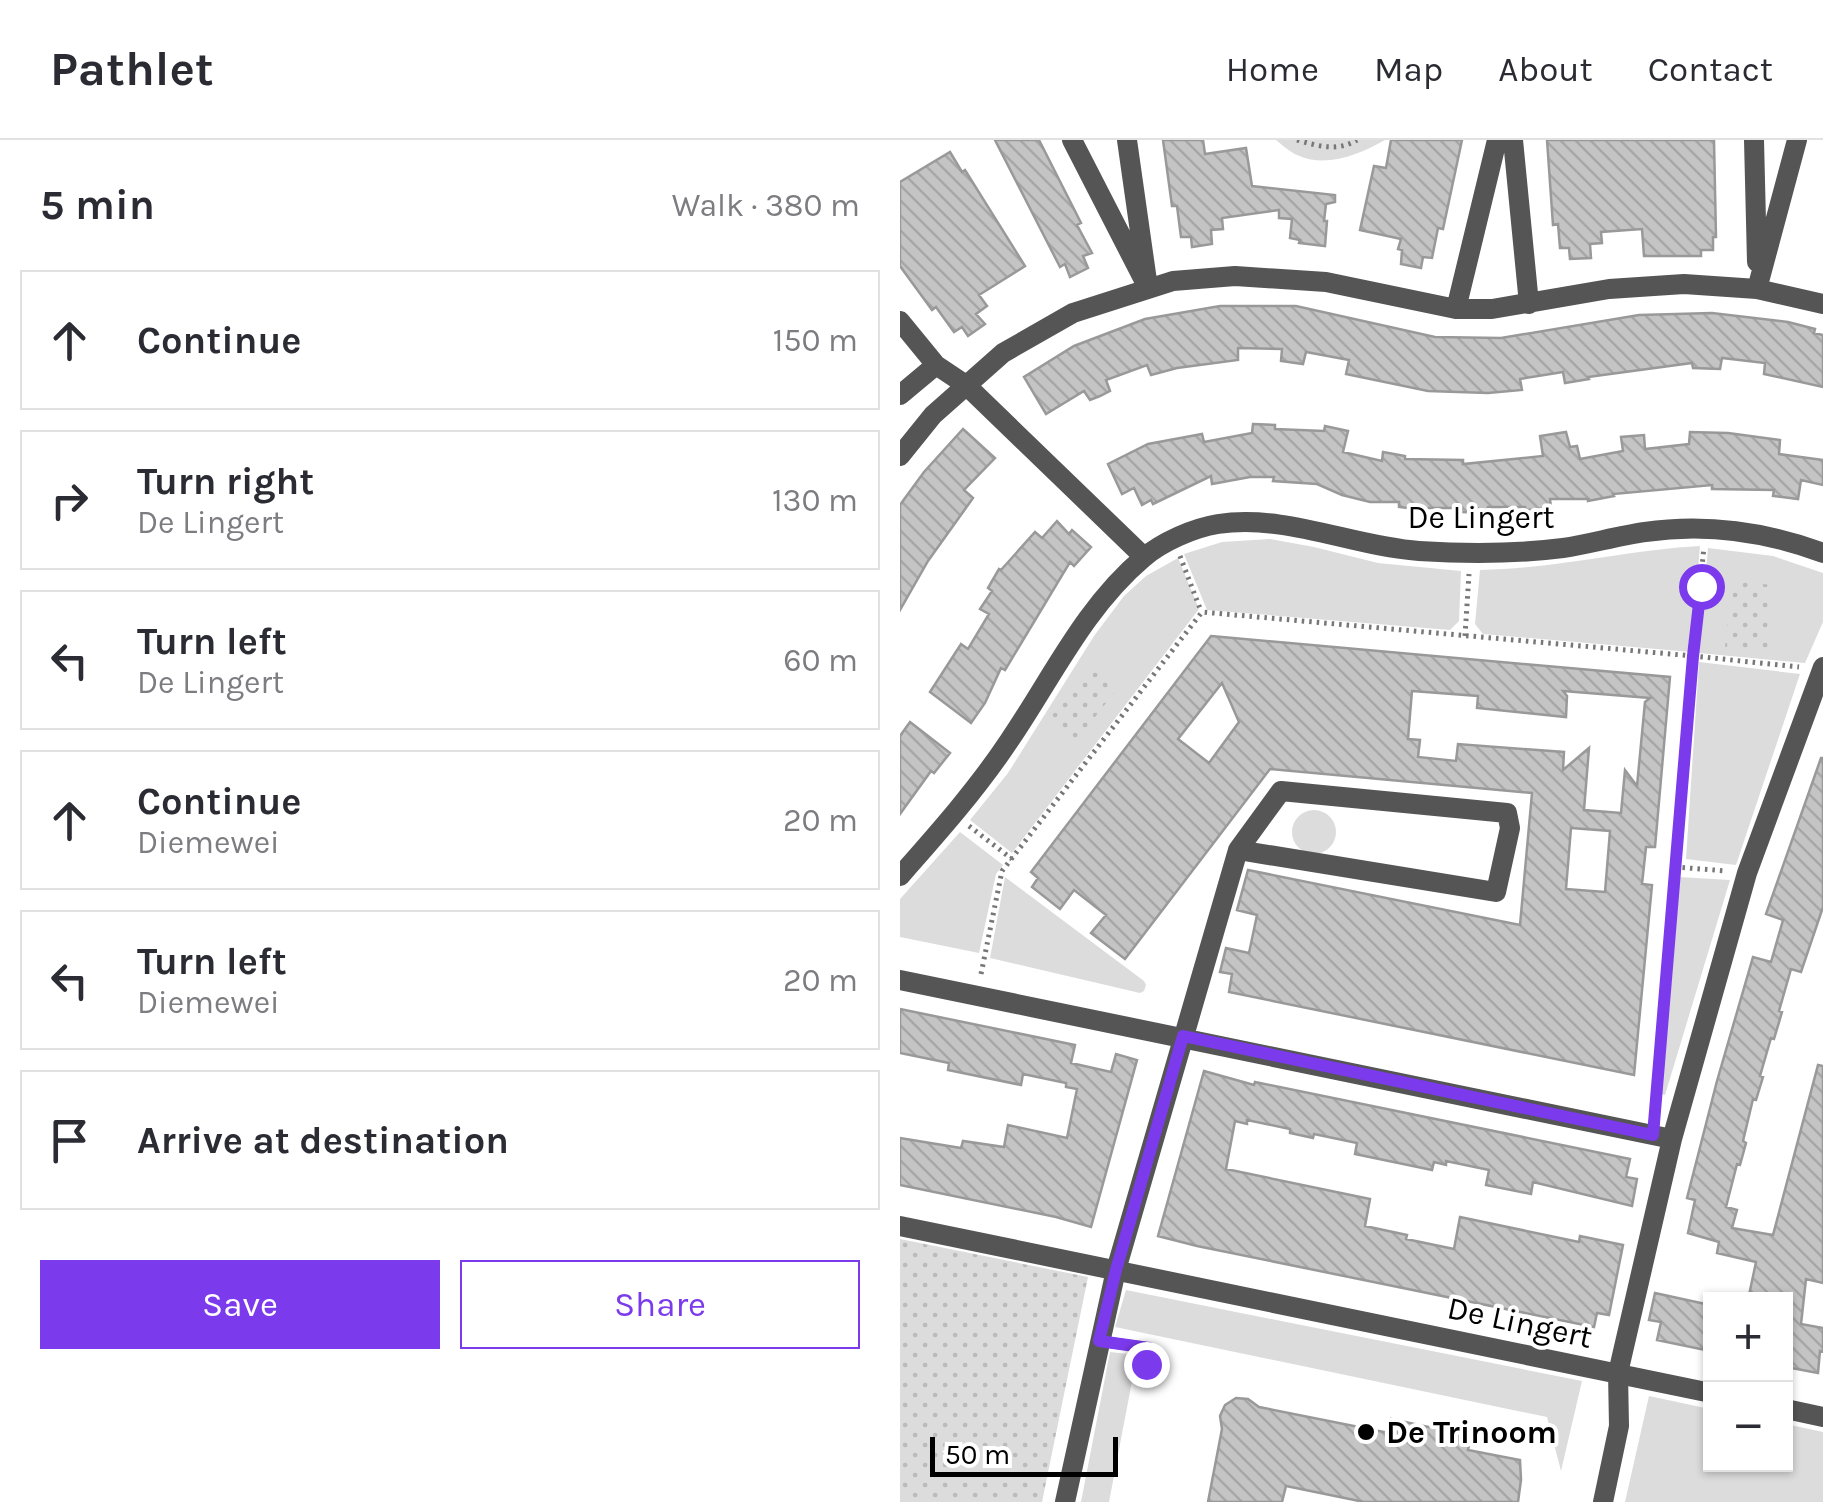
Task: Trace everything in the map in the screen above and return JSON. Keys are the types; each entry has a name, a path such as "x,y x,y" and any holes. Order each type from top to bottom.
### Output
{"street":[{"path":"1072,140 1148,288"},
{"path":"1127,140 1148,288"},
{"path":"1456,309 1497,140"},
{"path":"1514,140 1528,304"},
{"path":"1754,140 1757,289"},
{"path":"1757,289 1797,140"},
{"path":"900,456 933,415 1003,353 1073,313 1173,281 1235,276 1326,282 1456,309 1492,309 1608,289 1684,284 1757,289 1823,304"},
{"path":"900,321 936,366 966,384 1144,557"},
{"path":"900,395 936,366"},
{"name":"De Lingert","path":"900,876 955,815 1009,740 1096,605 1144,557 1174,539 1217,524 1278,522 1365,543 1416,551 1470,553 1562,548 1648,532 1706,529 1793,542 1823,554"},
{"name":"De Lingert","path":"1603,1502 1619,1426 1618,1373 1663,1137 1747,873 1822,668"},
{"path":"1065,1502 1116,1270 1238,850 1281,791 1507,813 1510,828 1496,892 1238,850"},
{"path":"900,980 1663,1137"},
{"name":"De Lingert","path":"900,1226 1703,1391"},
{"path":"1793,1410 1823,1416"}],"lane":[{"path":"1099,1341 1149,1348 1146,1364"}],"path":[{"path":"1296,140 1345,147 1357,140"},
{"path":"1663,1137 1675,867 1706,529"},
{"path":"1174,539 1202,612"},
{"path":"1465,636 1470,553"},
{"path":"1202,612 1822,668"},
{"path":"976,996 1002,871 1202,612"},
{"path":"955,815 1012,859"},
{"path":"1675,867 1747,873"}],"shaded area":[{"path":"1276,140 1385,140 1354,155 1319,161 1297,155"},
{"path":"1270,539 1378,563 1461,571 1459,621 1450,630 1207,610 1184,554 1222,542"},
{"path":"1700,546 1691,652 1483,634 1475,624 1480,570"},
{"path":"1708,548 1773,556 1823,573 1823,622 1805,663 1699,653"},
{"path":"1178,558 1199,609 1012,853 970,820 1008,773 1094,636 1124,596 1146,576"},
{"path":"1731,581 1773,585 1768,651 1725,647"},
{"path":"1699,662 1800,674 1736,865 1686,859"},
{"path":"1091,667 1118,688 1076,741 1049,719"},
{"path":"1314,810 1329,817 1336,832 1329,847 1314,854 1299,847 1292,832 1299,817"},
{"path":"960,832 1003,865 996,874 979,953 900,937 900,899"},
{"path":"1005,877 1144,981 1144,991 990,958"},
{"path":"1679,877 1730,880 1665,1095 1661,1094"},
{"path":"900,1239 1088,1277 1042,1502 900,1502"},
{"path":"1126,1290 1582,1381 1561,1471 1547,1417 1115,1327"},
{"path":"1110,1352 1137,1355 1109,1502 1081,1502"},
{"path":"1649,1396 1703,1408 1703,1472 1793,1472 1793,1426 1823,1432 1823,1502 1625,1502"}],"building":[{"path":"995,140 1039,140 1081,223 1077,225 1092,253 1083,256 1088,268 1070,277 1065,264 1060,267"},
{"path":"1163,140 1203,140 1205,154 1246,148 1252,186 1335,195 1335,202 1326,204 1325,246 1290,238 1292,219 1279,218 1279,210 1222,218 1223,229 1211,230 1212,244 1192,247 1191,237 1181,237 1177,206 1172,206"},
{"path":"1391,140 1462,140 1443,229 1438,228 1432,258 1423,257 1421,268 1401,264 1401,239 1360,230 1374,166 1386,168"},
{"path":"1547,140 1714,140 1713,250 1701,250 1701,256 1644,256 1642,229 1601,232 1602,243 1590,244 1591,258 1570,259 1569,248 1560,248 1558,224 1553,225"},
{"path":"950,152 1025,266 979,295 987,306 976,314 985,324 968,336 962,327 954,332 936,307 932,310 900,266 900,182"},
{"path":"1220,306 1296,306 1435,337 1501,338 1639,315 1712,313 1788,322 1823,335 1823,387 1764,374 1765,363 1722,358 1720,369 1693,368 1692,363 1565,383 1563,372 1520,379 1522,390 1428,391 1346,374 1349,360 1306,352 1303,364 1281,361 1282,349 1238,348 1238,360 1151,375 1147,365 1106,380 1110,391 1100,396 1090,400 1084,391 1046,414 1024,377 1074,346 1145,319"},
{"path":"1253,424 1275,425 1275,429 1324,431 1325,426 1348,431 1343,452 1382,461 1383,452 1405,459 1463,460 1463,464 1543,456 1540,436 1566,432 1570,447 1577,446 1580,459 1623,451 1621,437 1644,435 1645,449 1689,444 1690,432 1728,433 1780,440 1779,454 1823,460 1823,485 1801,480 1798,499 1773,496 1774,490 1712,489 1712,485 1613,494 1588,501 1550,499 1551,508 1488,507 1487,513 1462,512 1462,508 1399,507 1399,502 1370,502 1317,484 1273,481 1274,477 1212,484 1211,476 1153,504 1151,500 1142,505 1134,488 1122,494 1108,464 1148,444 1202,434 1204,442 1252,433"},
{"path":"963,429 995,458 964,490 973,498 928,561 900,610 900,505"},
{"path":"1057,521 1069,534 1072,530 1091,547 1074,566 1070,562 1005,670 1001,668 971,723 930,692 961,644 968,649 989,614 980,609 992,591 988,588 999,569 1035,532 1042,538"},
{"path":"1211,636 1670,677 1655,847 1646,847 1642,884 1652,885 1634,1075 1229,992 1232,974 1220,972 1226,948 1249,953 1257,915 1237,910 1248,870 1520,925 1532,793 1270,769 1125,959 1091,933 1106,915 1074,890 1060,909 1032,887 1038,878 1031,872","holes":["1222,683 1239,722 1209,763 1178,739","1412,691 1478,696 1477,708 1566,717 1567,696 1563,691 1650,698 1645,702 1637,786 1625,770 1621,813 1584,810 1589,748 1563,770 1564,752 1458,744 1456,761 1418,757 1420,740 1408,739","1571,828 1610,831 1605,892 1566,889"]},
{"path":"910,722 950,753 934,773 931,771 900,814 900,736"},
{"path":"1823,758 1823,907 1801,972 1791,969 1726,1207 1737,1210 1732,1228 1773,1235 1818,1065 1823,1066 1823,1283 1806,1279 1801,1324 1823,1328 1818,1373 1793,1368 1793,1292 1750,1292 1756,1262 1717,1253 1719,1242 1688,1233 1695,1200 1687,1198 1753,957 1771,962 1783,920 1766,914"},
{"path":"900,1009 1075,1045 1071,1063 1111,1072 1116,1054 1137,1060 1091,1227 900,1185 900,1138 961,1148 963,1141 1004,1147 1008,1125 1067,1138 1077,1089 1023,1074 1021,1085 948,1070 949,1063 900,1053"},
{"path":"1204,1071 1254,1085 1255,1082 1630,1159 1626,1177 1637,1179 1632,1206 1533,1182 1531,1194 1486,1185 1489,1170 1446,1161 1446,1165 1434,1162 1432,1170 1355,1154 1357,1143 1314,1134 1313,1138 1247,1120 1247,1124 1235,1121 1226,1169 1370,1199 1365,1226 1454,1249 1460,1217 1579,1242 1580,1236 1623,1245 1609,1315 1597,1313 1594,1327 1158,1236"},
{"path":"1655,1293 1703,1303 1703,1350 1657,1340 1661,1322 1649,1320"},
{"name":"De Trinoom","path":"1236,1398 1248,1399 1259,1407 1389,1433 1391,1419 1471,1436 1468,1450 1520,1460 1518,1502 1364,1502 1286,1486 1282,1502 1208,1502 1222,1429 1220,1416 1225,1405"}],"place":[{"name":"De Trinoom","path":"1366,1432"}],"route":[{"path":"1146,1364 1149,1348 1099,1341 1183,1036 1653,1135 1701,586"}]}
